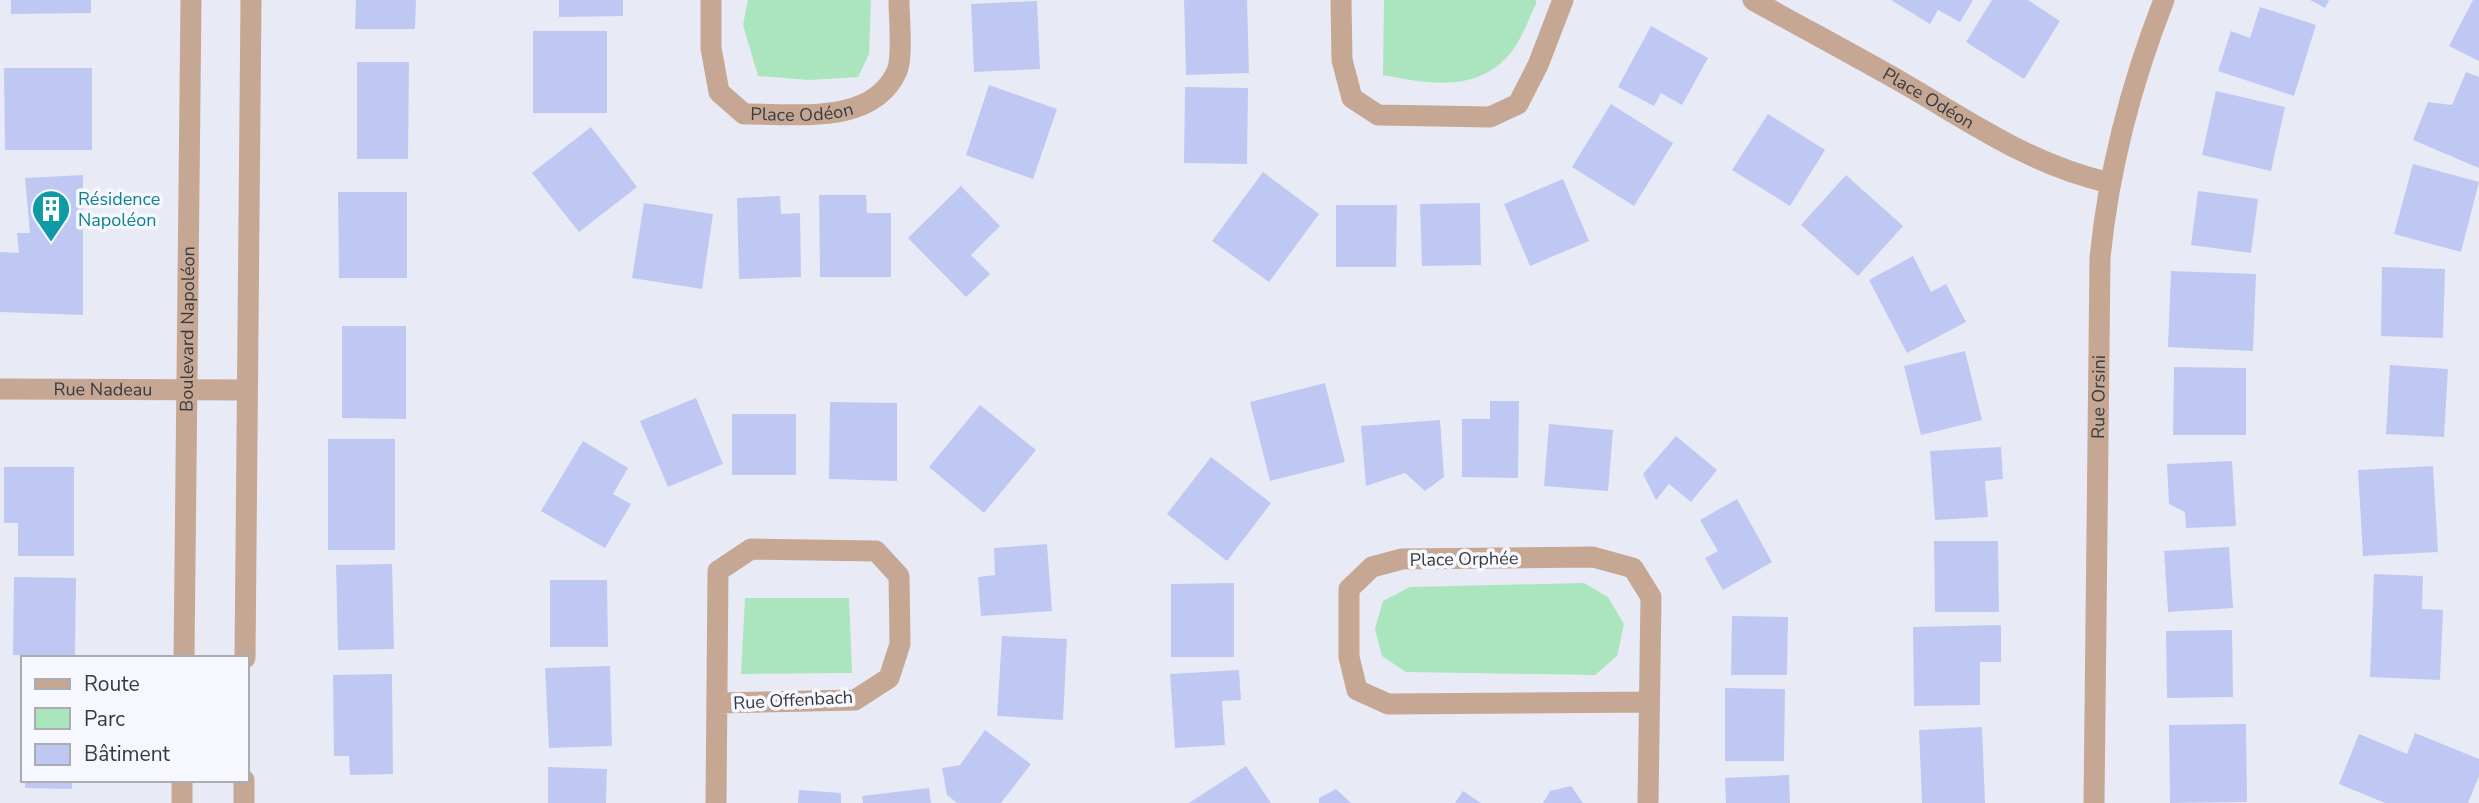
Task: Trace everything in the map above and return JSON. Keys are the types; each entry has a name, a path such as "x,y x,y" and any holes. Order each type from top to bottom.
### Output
{"street":[{"name":"Boulevard Napoléon","path":"184,656 191,0"},
{"path":"245,656 251,0"},
{"name":"Place Odéon","path":"711,0 711,48 719,92 744,114 837,113 872,102 897,70 899,0"},
{"path":"1341,0 1342,60 1352,98 1378,115 1490,117 1518,104 1538,65 1563,0"},
{"name":"Place Odéon","path":"1754,0 1905,84 1980,132 2066,171 2110,183"},
{"name":"Rue Orsini","path":"2094,803 2100,258 2110,183 2125,111 2164,0"},
{"name":"Rue Nadeau","path":"0,389 247,390"},
{"name":"Rue Offenbach","path":"716,803 718,571 751,549 876,551 899,576 900,644 889,678 855,700 718,703"},
{"name":"Place Orphée","path":"1648,702 1388,704 1357,690 1349,657 1349,589 1372,567 1402,559 1594,558 1633,568 1651,597 1648,803"},
{"path":"182,782 182,803"},
{"path":"244,782 244,803"}],"green space":[{"path":"748,0 871,0 869,54 858,77 809,80 758,76 743,25"},
{"path":"1384,0 1536,0 1536,4 1516,45 1494,68 1464,81 1432,82 1383,75"},
{"path":"1584,583 1608,597 1624,624 1617,656 1595,675 1406,672 1382,656 1375,629 1383,601 1410,587"},
{"path":"745,598 849,598 852,673 741,674"}],"building":[{"path":"11,0 91,0 91,13 11,14"},
{"path":"356,0 416,0 415,29 355,29"},
{"path":"559,0 623,0 623,16 559,17"},
{"path":"1184,0 1247,0 1249,73 1186,75"},
{"path":"1891,0 1973,0 1960,22 1938,10 1930,24"},
{"path":"1992,0 2028,0 2060,21 2024,79 1966,42"},
{"path":"2310,0 2329,0 2325,8"},
{"path":"2473,0 2479,0 2479,61 2449,46"},
{"path":"1037,1 1040,69 974,72 971,4"},
{"path":"2260,7 2316,25 2294,96 2218,71 2231,31 2250,38"},
{"path":"1651,26 1708,58 1682,105 1661,93 1654,106 1618,87"},
{"path":"533,31 607,31 607,113 533,113"},
{"path":"357,62 409,62 408,159 357,159"},
{"path":"4,68 92,68 92,150 5,150"},
{"path":"2466,72 2479,77 2479,168 2413,140 2428,102 2452,105"},
{"path":"989,85 1057,109 1033,179 966,155"},
{"path":"1185,87 1248,88 1247,164 1184,163"},
{"path":"2216,91 2285,107 2271,171 2202,155"},
{"path":"1611,104 1673,143 1634,206 1572,167"},
{"path":"1768,114 1825,150 1790,206 1732,170"},
{"path":"591,127 637,187 579,232 532,173"},
{"path":"2413,164 2479,182 2461,252 2394,234"},
{"path":"1263,172 1319,214 1269,282 1212,241"},
{"name":"Résidence Napoléon","path":"83,175 83,315 0,312 0,252 19,253 17,233 30,233 25,178"},
{"path":"1846,175 1903,226 1858,276 1801,225"},
{"path":"1563,179 1589,241 1530,266 1504,204"},
{"path":"961,186 1000,226 971,255 990,274 966,297 908,238"},
{"path":"2198,191 2258,199 2251,253 2191,245"},
{"path":"338,192 407,192 407,278 339,278"},
{"path":"819,195 866,195 867,213 891,213 891,277 820,277"},
{"path":"780,196 781,214 800,213 801,277 739,279 737,198"},
{"path":"644,203 713,214 702,289 632,278"},
{"path":"1480,203 1481,265 1422,266 1420,204"},
{"path":"1336,205 1397,205 1396,267 1336,267"},
{"path":"1913,256 1931,292 1946,284 1966,322 1907,353 1869,280"},
{"path":"2382,267 2445,269 2443,338 2381,336"},
{"path":"2171,271 2256,274 2253,351 2168,347"},
{"path":"342,326 406,326 406,419 342,418"},
{"path":"1965,351 1982,420 1921,435 1904,366"},
{"path":"2390,365 2448,369 2444,437 2386,434"},
{"path":"2174,367 2246,368 2246,435 2173,435"},
{"path":"1325,383 1345,462 1270,481 1250,402"},
{"path":"696,398 723,464 668,487 640,421"},
{"path":"1490,401 1519,401 1518,478 1462,477 1462,419 1490,419"},
{"path":"830,402 897,403 897,481 829,479"},
{"path":"980,405 1036,450 984,513 929,467"},
{"path":"732,414 796,414 796,475 732,475"},
{"path":"1440,420 1444,477 1425,491 1405,473 1366,486 1361,426"},
{"path":"1549,424 1613,430 1608,491 1544,486"},
{"path":"1676,436 1717,470 1691,502 1669,484 1656,500 1643,474"},
{"path":"328,439 395,439 395,550 328,550"},
{"path":"583,441 628,468 613,494 631,504 605,548 541,511"},
{"path":"2001,447 2003,479 1985,481 1988,517 1935,520 1930,451"},
{"path":"1211,457 1271,503 1227,561 1167,514"},
{"path":"2232,461 2236,526 2186,528 2185,512 2169,504 2167,464"},
{"path":"2433,466 2438,552 2363,556 2358,470"},
{"path":"4,467 74,467 74,556 18,556 18,523 4,523"},
{"path":"1737,499 1772,562 1723,590 1705,558 1718,551 1700,520"},
{"path":"1934,541 1998,541 1999,612 1935,612"},
{"path":"1047,544 1052,611 981,616 978,577 995,575 994,548"},
{"path":"2229,547 2233,608 2168,612 2164,551"},
{"path":"392,564 394,649 338,650 336,565"},
{"path":"2374,574 2423,576 2422,609 2443,610 2440,680 2370,677"},
{"path":"14,577 76,578 75,656 13,655"},
{"path":"550,580 607,580 608,647 550,647"},
{"path":"1234,583 1234,657 1171,657 1171,584"},
{"path":"1732,616 1788,617 1787,675 1731,675"},
{"path":"2001,625 2001,662 1980,662 1980,705 1914,706 1913,627"},
{"path":"2232,630 2233,697 2167,698 2166,631"},
{"path":"1002,636 1067,639 1063,720 997,716"},
{"path":"610,666 612,746 549,748 545,668"},
{"path":"1239,670 1241,700 1222,701 1225,745 1175,748 1170,674"},
{"path":"392,674 393,774 350,775 349,756 334,756 333,675"},
{"path":"1725,688 1785,689 1784,761 1725,761"},
{"path":"2246,724 2247,802 2170,803 2169,725"},
{"path":"1982,727 1985,803 1922,803 1919,730"},
{"path":"985,730 1031,764 1001,803 957,803 947,795 942,768 960,765"},
{"path":"2415,733 2479,759 2479,776 2468,803 2385,803 2339,784 2359,734 2407,754"},
{"path":"1246,766 1271,803 1189,803"},
{"path":"548,767 607,769 606,803 548,803"},
{"path":"1789,775 1790,803 1726,803 1725,778"},
{"path":"25,782 72,782 72,789 25,788"},
{"path":"1571,786 1583,803 1543,803 1550,791"},
{"path":"929,788 931,803 863,803 862,796"},
{"path":"1336,789 1351,803 1319,803 1319,798"},
{"path":"799,790 841,793 841,803 798,803"},
{"path":"1463,791 1481,803 1455,803"}],"place":[{"name":"Résidence Napoléon","path":"51,243"}]}
